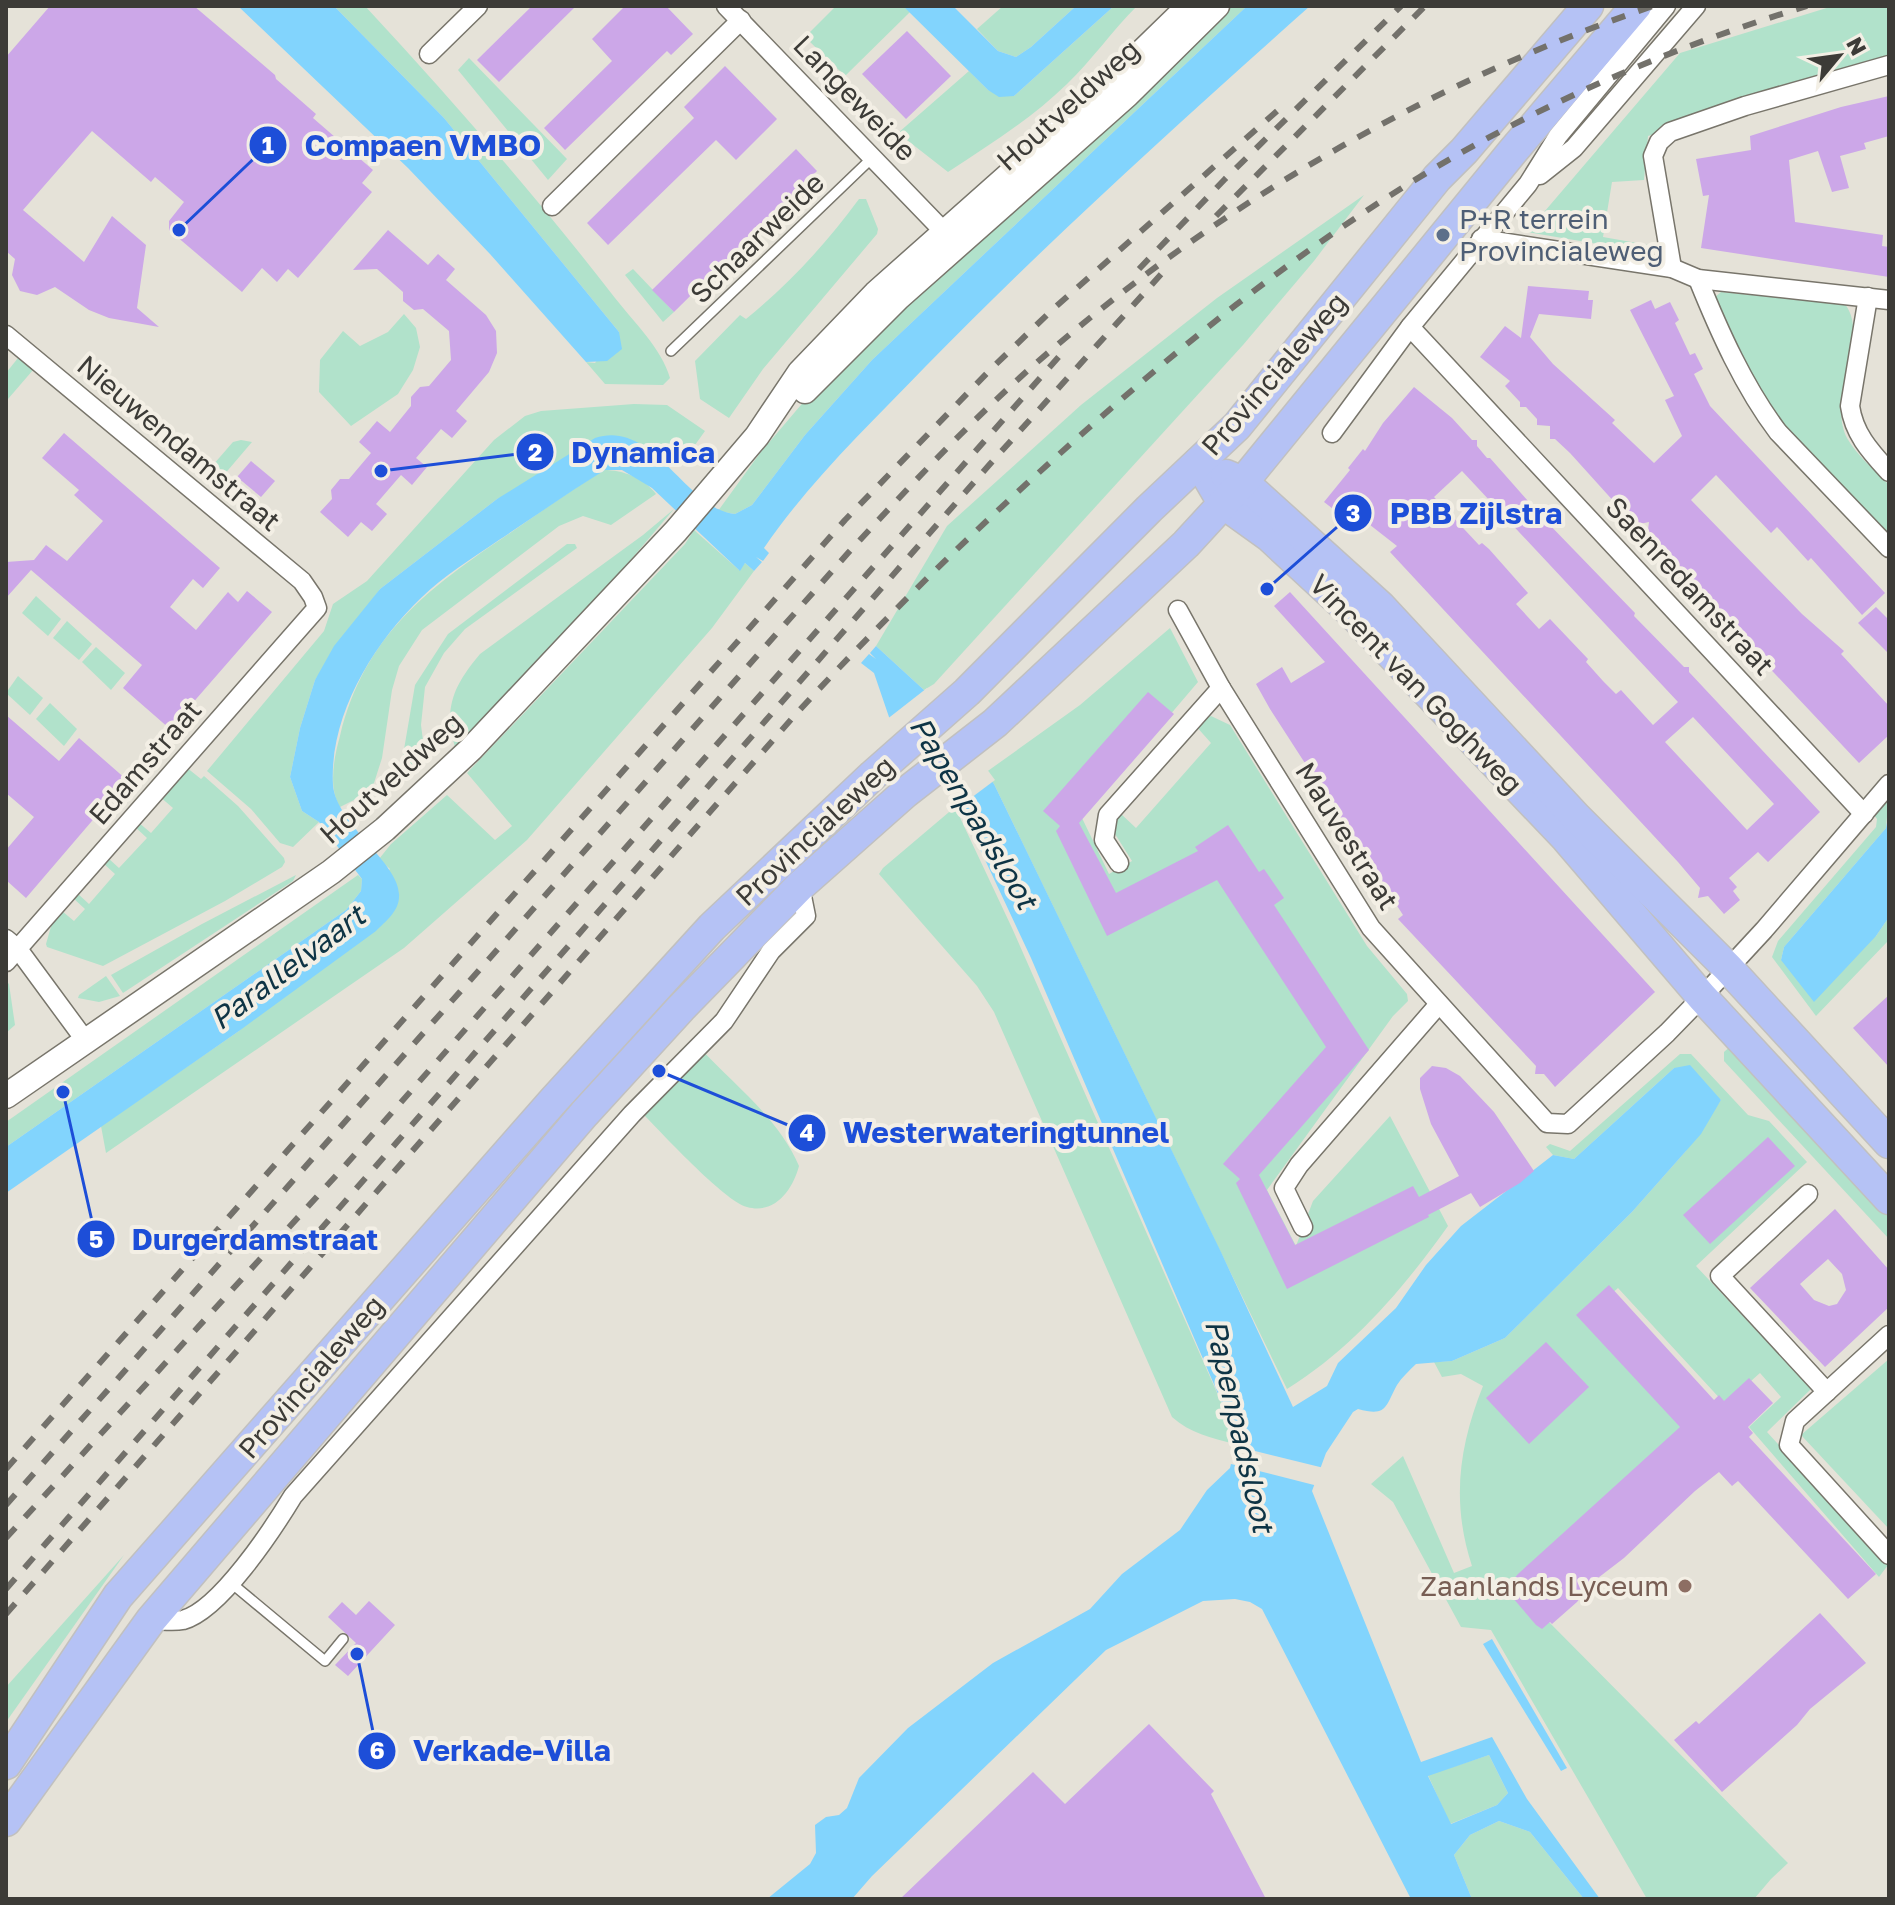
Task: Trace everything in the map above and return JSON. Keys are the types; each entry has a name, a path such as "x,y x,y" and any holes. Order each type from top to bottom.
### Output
{"main road":[{"name":"Provincialeweg","path":"6,1764 118,1596 554,1100 691,950 873,775 967,692 1149,509 1237,426 1437,178 1464,151 1588,6"},
{"name":"Provincialeweg","path":"6,1821 151,1620 584,1114 681,1008 800,886 905,793 995,723 1169,561 1233,493 1636,6"},
{"name":"Vincent van Goghweg","path":"1199,462 1233,493 1380,606 1577,818 1728,968 1889,1143"},
{"name":"Vincent van Goghweg","path":"1233,493 1269,536 1352,613 1566,838 1702,997 1889,1199"},
{"path":"118,1596 151,1620"}],"street":[{"path":"429,54 478,6"},
{"name":"Langeweide","path":"726,6 950,238"},
{"name":"Houtveldweg","path":"6,1096 331,872 385,829 471,749 676,531 757,436 898,298 950,238 1189,6"},
{"name":"Houtveldweg","path":"950,238 1127,95 1217,6"},
{"path":"1332,433 1410,327 1528,184 1558,136 1666,6"},
{"path":"1528,184 1574,148 1652,61 1696,6"},
{"path":"552,206 741,20"},
{"path":"1672,268 1653,156 1659,142 1670,132 1745,106 1889,65"},
{"path":"1481,239 1672,268 1698,279 1889,300"},
{"path":"1698,279 1763,412 1778,432 1889,548"},
{"path":"1868,297 1850,406 1852,420 1868,449 1889,472"},
{"name":"Saenredamstraat","path":"1410,327 1864,814"},
{"name":"Nieuwendamstraat","path":"6,335 302,581 313,597"},
{"name":"Edamstraat","path":"10,950 317,608 313,597"},
{"name":"Mauvestraat","path":"1178,610 1221,688 1371,928 1547,1123 1568,1124 1702,997"},
{"path":"1119,863 1104,840 1108,815 1221,688"},
{"path":"1702,997 1889,784"},
{"name":"Provincialeweg","path":"151,1620 183,1620 215,1601 303,1485 632,1114 724,1021 771,951 806,916 800,886"},
{"path":"10,950 85,1040"},
{"path":"1303,1227 1284,1188 1299,1165 1439,1004"},
{"path":"1808,1194 1720,1276 1827,1392"},
{"path":"1889,1335 1795,1421 1789,1445 1889,1555"}],"lane":[{"name":"Schaarweide","path":"671,351 873,157"},
{"path":"230,1582 325,1661 343,1639"}],"green space":[{"path":"334,6 365,6 493,149 654,346 670,378 663,385 605,384 586,362 595,363 619,332 444,118"},
{"path":"836,6 903,6 910,12 845,76 805,37"},
{"path":"1003,6 1076,6 1016,57 998,51 977,29"},
{"path":"1114,6 1137,6 1053,97 948,172 898,133 969,71 988,90 1014,96"},
{"path":"1227,6 1247,6 872,360 805,435 752,505 735,514 718,511 760,453 806,399"},
{"path":"1833,6 1889,6 1889,58 1648,136 1644,180 1612,182 1603,237 1654,246 1651,253 1527,232 1680,53"},
{"path":"469,58 567,159 548,180 458,70"},
{"path":"1364,195 1314,261 1243,345 934,684 924,690 876,646 947,526 1081,405 1217,298"},
{"path":"859,199 866,199 878,229 877,234 763,369 729,418 700,399 695,361 740,315 746,319 792,278"},
{"path":"633,269 674,312 663,322 625,275"},
{"path":"1721,292 1845,304 1852,318 1853,334 1841,404 1842,422 1851,445 1889,485 1889,538 1781,424 1764,401 1718,307 1715,297"},
{"path":"404,314 416,328 420,347 413,370 398,394 351,426 319,392 320,360 343,331 360,346 388,332"},
{"path":"18,358 33,370 8,399 6,373"},
{"path":"634,404 667,405 705,431 685,459 670,467 645,447 497,499 380,589 315,680 300,728 290,777 302,811 319,822 293,847 280,843 251,809 207,771 324,631 333,604 367,581 494,440 525,416 541,411"},
{"path":"233,442 252,442 217,483 206,473"},
{"path":"604,470 633,476 656,494 611,525 583,516 559,526 422,630 399,666 392,690 382,758 374,783 360,797 340,807 333,782 338,744 351,700 366,668 384,641 428,593 454,572"},
{"path":"674,509 593,604 455,747 450,720 453,698 463,676 480,654"},
{"path":"694,530 739,570 745,563 754,571 712,628 527,840 404,948 106,1153 101,1126 239,1031 390,869 379,859 391,844 447,795 495,840 512,826 467,773 685,544"},
{"path":"567,544 575,544 577,548 465,629 444,653 425,687 421,725 425,756 407,774 401,767 415,685 448,634"},
{"path":"36,596 61,619 48,636 22,613"},
{"path":"67,621 92,644 79,660 53,638"},
{"path":"1170,628 1198,682 1082,818 1109,874 1132,861 1110,826 1120,813 1136,828 1211,743 1195,725 1211,716 1230,725 1367,946 1407,994 1408,1001 1393,1016 1267,1190 1296,1246 1313,1201 1390,1116 1448,1226 1375,1316 1334,1355 1287,1389 994,784 985,773 1080,705"},
{"path":"96,647 125,673 111,690 82,662"},
{"path":"18,676 43,698 30,715 6,693"},
{"path":"50,703 77,729 64,746 36,719"},
{"path":"186,767 201,779 204,776 238,806 284,858 282,867 103,966 47,947 52,923 62,911 74,921 85,909 73,898 77,893 89,904 115,874 103,863 108,858 119,868 147,838 134,826 138,822 151,833 173,808 159,796"},
{"path":"1889,794 1886,828 1784,947 1781,960 1876,936 1889,917 1887,942 1816,1016 1772,957 1778,941 1876,827 1874,815"},
{"path":"955,807 1012,928 1237,1438 1235,1444 1194,1431 1172,1417 994,1012 977,986 879,874"},
{"path":"296,875 293,881 123,993 111,975 202,924"},
{"path":"358,875 362,879 361,891 346,910 6,1147 6,1122"},
{"path":"106,976 120,996 99,1002 78,998 79,995"},
{"path":"6,981 15,1025 6,1033"},
{"path":"1733,1044 1889,1214 1889,1239 1724,1061 1724,1052"},
{"path":"699,1047 768,1117 799,1166 787,1191 774,1204 757,1208 737,1202 708,1179 640,1111"},
{"path":"1680,1054 1691,1054 1748,1115 1769,1121 1807,1162 1696,1266 1811,1389 1767,1432 1888,1565 1879,1577 1749,1427 1781,1397 1760,1373 1725,1404 1618,1288 1589,1314 1685,1422 1542,1615 1788,1863 1754,1899 1647,1899 1491,1630 1461,1627 1393,1502 1371,1484 1403,1456 1454,1573 1472,1566 1461,1519 1461,1474 1468,1430 1483,1386 1461,1374 1442,1377 1434,1362 1452,1361 1505,1338 1632,1212 1685,1152 1721,1100 1674,1068 1574,1159 1553,1155 1546,1147 1550,1144 1570,1151"},
{"path":"1889,1359 1889,1529 1801,1435"},
{"path":"124,1555 6,1722 6,1687"},
{"path":"1489,1755 1508,1793 1497,1805 1450,1824 1428,1775"},
{"path":"1499,1821 1530,1832 1584,1899 1472,1899 1454,1855 1470,1835"}],"water":[{"path":"238,6 334,6 444,118 619,332 622,349 607,361 586,362 408,168"},
{"path":"903,6 953,6 998,51 1016,57 1076,6 1114,6 1014,96 999,97 988,90"},
{"name":"Parallelvaart","path":"1247,6 1310,6 1163,138 971,320 840,454 800,500 764,548 769,553 763,561 756,557 762,562 754,571 745,563 740,571 652,488 622,470 605,470 458,568 421,598 386,637 358,683 338,733 334,759 333,785 337,800 397,884 399,897 394,912 376,931 239,1031 6,1193 6,1147 346,910 361,891 362,879 319,822 302,811 290,777 300,728 315,680 334,646 380,589 497,499 595,438 616,435 635,441 718,509 735,514 752,505 805,435 872,360"},
{"name":"Papenpadsloot","path":"876,646 924,690 994,784 1293,1407 1327,1386 1338,1363 1396,1308 1426,1265 1461,1226 1553,1155 1574,1159 1674,1068 1690,1065 1721,1100 1701,1134 1632,1212 1505,1338 1452,1361 1416,1364 1399,1382 1384,1408 1375,1412 1358,1409 1353,1412 1326,1453 1312,1491 1421,1762 1492,1737 1527,1799 1600,1899 1584,1899 1530,1832 1499,1821 1470,1835 1454,1855 1472,1899 1411,1899 1262,1609 1235,1599 1203,1601 1106,1650 872,1876 852,1899 767,1899 810,1864 816,1853 815,1825 826,1817 839,1815 847,1808 859,1778 908,1728 993,1663 1090,1609 1122,1574 1180,1530 1207,1490 1230,1468 1237,1438 1031,958 965,817 889,717 874,673 861,663 869,654 876,659 870,653","holes":["1489,1755 1508,1793 1497,1805 1451,1824 1428,1776"]},
{"path":"1889,811 1889,917 1876,936 1814,1002 1781,960 1784,947 1886,828"},
{"path":"1492,1639 1567,1768 1561,1771 1483,1644"}],"pier":[{"path":"927,688 995,780 955,810 886,720"},
{"path":"1231,1445 1324,1468 1318,1486 1227,1463"}],"building":[{"path":"50,6 194,6 275,75 316,114 313,118 373,170 362,183 372,192 298,278 288,269 277,282 262,268 242,292 169,230 169,221 184,202 155,177 151,182 92,131 23,210 84,262 112,216 146,245 137,308 159,327 109,318 89,310 55,287 37,295 20,291 12,275 15,259 6,251 6,57"},
{"path":"532,6 576,6 499,82 477,60"},
{"path":"625,6 666,6 693,34 671,55 667,51 565,150 544,128 612,61 592,39"},
{"path":"907,31 951,76 906,119 862,74"},
{"path":"725,66 777,119 736,160 716,140 608,245 587,223 694,118 684,107"},
{"path":"1889,96 1889,136 1864,143 1866,149 1840,156 1849,188 1832,192 1818,151 1789,160 1795,222 1883,235 1882,246 1889,247 1889,277 1701,248 1709,195 1703,196 1696,159 1751,150 1750,136 1841,107"},
{"path":"796,149 817,171 674,312 652,290"},
{"path":"388,230 428,265 438,254 455,269 446,280 486,315 496,331 497,353 489,372 456,411 467,421 452,438 441,429 416,458 427,467 412,485 401,475 376,504 387,514 372,531 361,522 348,537 320,512 332,499 331,490 340,479 349,479 371,453 359,442 377,421 390,432 411,406 411,397 420,387 429,386 451,360 449,331 423,309 414,310 403,301 403,292 377,269 353,270"},
{"path":"1528,286 1589,291 1588,300 1593,300 1591,319 1539,314 1530,337 1553,364 1615,420 1612,423 1654,463 1682,436 1665,400 1674,396 1630,310 1651,300 1655,309 1670,302 1679,320 1675,323 1690,355 1695,353 1703,369 1694,374 1710,406 1885,593 1862,615 1811,558 1808,561 1777,527 1771,533 1716,475 1691,500 1802,614 1844,651 1841,654 1889,706 1889,735 1859,763 1647,538 1649,522 1635,525 1570,453 1555,439 1550,439 1550,426 1537,425 1537,419 1526,407 1520,407 1520,402 1505,386 1510,381 1480,357 1505,326 1521,338"},
{"path":"1414,387 1452,418 1472,440 1477,440 1477,446 1487,458 1635,613 1634,616 1684,667 1689,667 1689,672 1820,812 1768,862 1758,852 1729,878 1737,887 1733,891 1740,900 1724,914 1708,896 1698,898 1700,888 1678,862 1390,552 1397,546 1356,514 1350,522 1324,502","holes":["1462,471 1678,702 1653,725 1621,690 1616,694 1603,681 1586,662 1588,659 1550,619 1539,629 1516,604 1528,593 1489,549 1482,543 1479,545 1434,497","1693,717 1774,804 1747,830 1665,742"]},
{"path":"64,433 220,568 203,588 193,579 170,607 196,630 228,592 238,602 247,591 272,612 170,729 123,688 142,665 31,570 6,598 6,562 34,560 46,545 67,561 103,521 74,495 79,490 42,458"},
{"path":"251,461 275,481 261,497 237,477"},
{"path":"1290,592 1655,992 1555,1087 1544,1074 1535,1074 1536,1066 1398,919 1403,915 1256,684 1282,667 1291,683 1325,662 1274,606"},
{"path":"1876,607 1889,620 1889,654 1858,623"},
{"path":"1148,692 1174,714 1079,823 1116,893 1198,851 1195,847 1228,825 1259,872 1264,869 1284,898 1274,905 1369,1050 1259,1175 1295,1245 1413,1186 1419,1197 1459,1176 1431,1124 1420,1089 1420,1078 1432,1066 1446,1068 1460,1076 1494,1112 1534,1171 1520,1183 1480,1207 1471,1193 1287,1289 1236,1183 1240,1179 1223,1164 1326,1047 1217,880 1107,936 1056,831 1060,826 1043,811"},
{"path":"6,715 59,761 79,738 127,780 26,898 6,880 6,850 34,817 6,793"},
{"path":"1889,995 1889,1067 1853,1028"},
{"path":"1768,1137 1795,1166 1710,1244 1683,1215"},
{"path":"1835,1209 1889,1270 1889,1307 1825,1367 1750,1288","holes":["1828,1259 1842,1274 1846,1290 1837,1304 1829,1306 1814,1300 1800,1284"]},
{"path":"1609,1285 1714,1400 1719,1395 1724,1401 1749,1378 1773,1403 1748,1427 1753,1433 1749,1437 1876,1574 1848,1599 1738,1481 1732,1486 1719,1472 1594,1581 1577,1602 1552,1624 1550,1622 1542,1629 1536,1625 1507,1591 1515,1584 1512,1581 1518,1574 1680,1427 1576,1315"},
{"path":"1546,1342 1589,1387 1529,1444 1486,1398"},
{"path":"369,1601 395,1625 348,1676 335,1665 356,1643 328,1617 342,1602 356,1615"},
{"path":"1820,1613 1866,1663 1810,1709 1797,1725 1722,1792 1674,1740 1696,1721 1699,1724"},
{"path":"1149,1724 1214,1791 1211,1794 1266,1899 900,1899 1033,1772 1065,1804"}],"railway":[{"path":"1139,269 1225,179 1401,6"},
{"path":"1216,216 1425,6"},
{"path":"6,1505 848,553 957,438 1026,372 1096,313 1169,258 1244,206 1322,158 1401,114 1483,74 1653,6"},
{"path":"6,1614 795,715 911,594 1074,441 1190,341 1267,281 1428,172 1519,122 1613,77 1709,39 1807,6"},
{"path":"6,1469 845,520 1052,310 1286,103"},
{"path":"6,1589 990,464 1164,271"},
{"path":"6,1538 343,1168 1063,352"}],"place":[{"name":"Compaen VMBO","path":"179,230"},
{"name":"P+R terrein Provincialeweg","path":"1443,235"},
{"name":"Dynamica","path":"381,471"},
{"name":"PBB Zijlstra","path":"1267,589"},
{"name":"Westerwateringtunnel","path":"659,1071"},
{"name":"Durgerdamstraat","path":"63,1092"},
{"name":"Zaanlands Lyceum","path":"1685,1586"},
{"name":"Verkade-Villa","path":"357,1654"}]}
